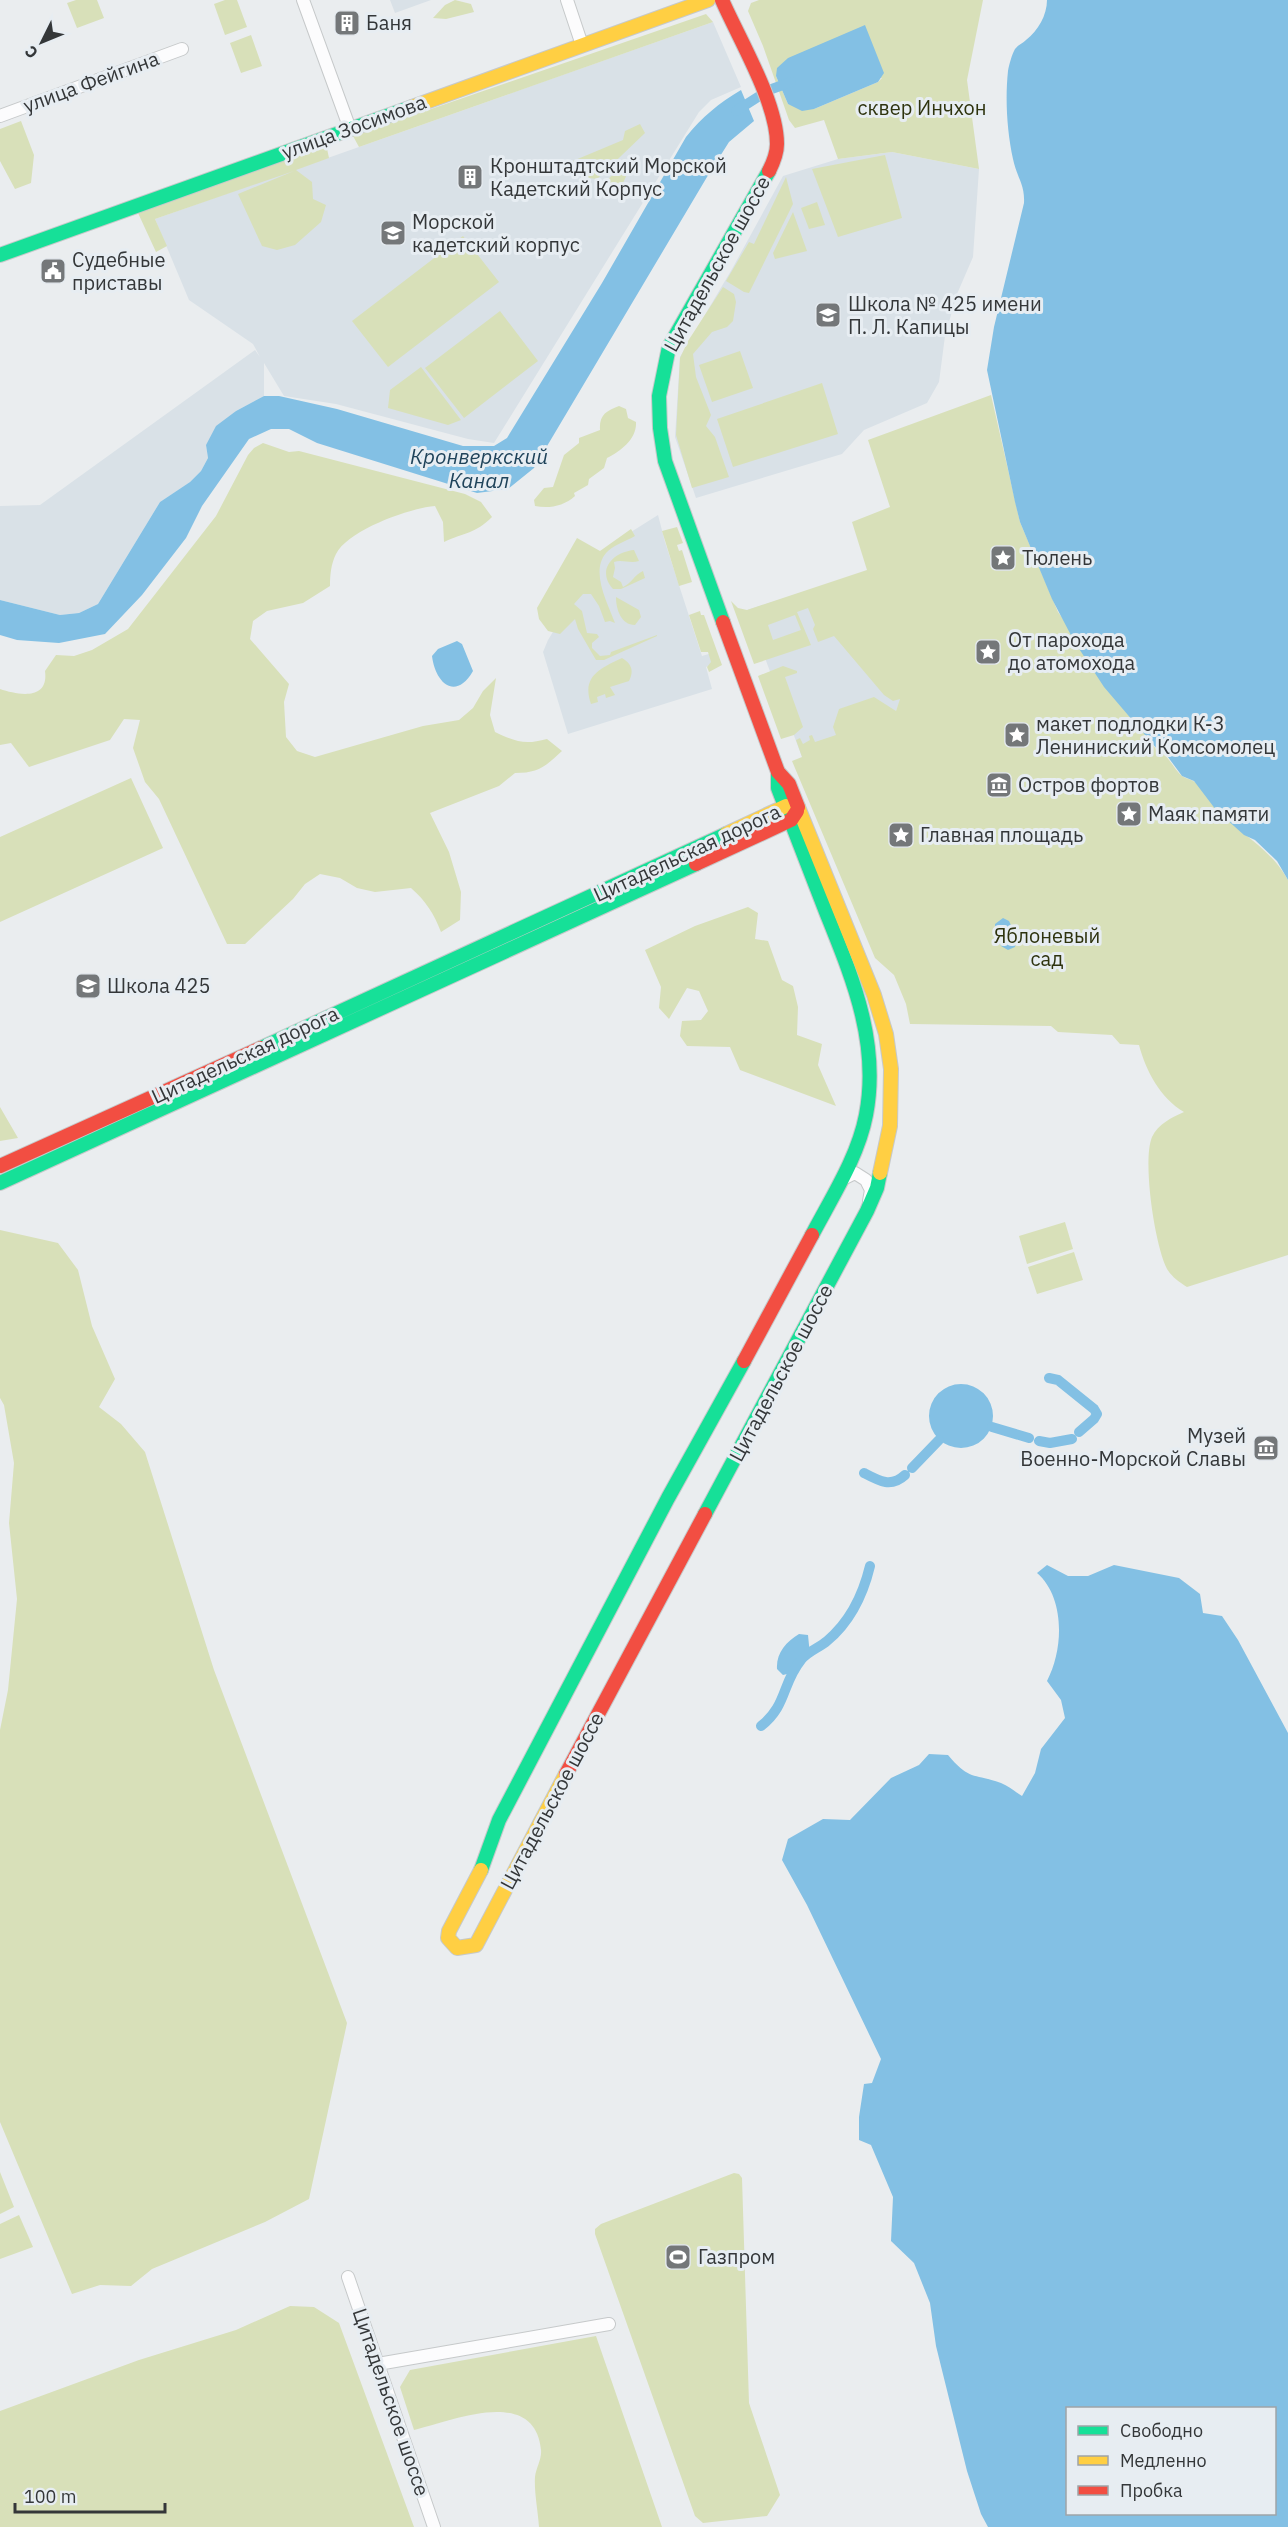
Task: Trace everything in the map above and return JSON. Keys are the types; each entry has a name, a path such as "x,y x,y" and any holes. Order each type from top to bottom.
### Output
{"street":[{"path":"303,0 350,129"},
{"path":"567,0 582,45"},
{"name":"улица Зосимова","path":"0,255 708,0"},
{"name":"Цитадельское шоссе","path":"722,0 767,105 774,124 777,142 772,165 669,347 660,378 659,420 666,464 778,772 778,788 792,811 874,995 888,1046 891,1069 890,1126 877,1188 867,1211 795,1342 759,1416 664,1588 476,1945 457,1948 448,1938 449,1931 483,1866 499,1820 668,1498 801,1257 857,1145 866,1116 871,1072 869,1044 862,1010 792,811"},
{"name":"улица Фейгина","path":"0,116 182,49"},
{"name":"Цитадельская дорога","path":"0,1166 792,811"},
{"name":"Цитадельская дорога","path":"0,1182 124,1128 792,811"},
{"path":"840,1180 855,1173 866,1180 870,1190 867,1211"},
{"name":"Цитадельское шоссе","path":"348,2277 434,2527"},
{"path":"378,2364 609,2324"}],"shaded area":[{"path":"390,0 431,0 395,13"},
{"name":"Морской кадетский корпус","path":"713,22 741,87 711,100 699,112 494,443 468,439 336,404 284,396 264,363 264,396 236,411 206,445 208,458 201,471 190,482 160,502 98,604 79,613 60,615 0,600 0,506 40,505 255,350 260,357 253,344 189,300 155,219"},
{"name":"Школа № 425 имени П. Л. Капицы","path":"892,152 979,169 973,257 957,294 945,336 939,382 927,403 864,430 842,454 696,498 675,437 680,357 783,176 838,159"},
{"path":"658,515 702,656 712,653 716,663 706,667 712,689 568,734 543,652 548,640 604,549"},
{"path":"831,583 906,685 896,711 802,757 747,610"}],"green space":[{"path":"76,0 97,0 104,18 77,28 67,3"},
{"path":"225,0 237,0 247,27 225,35 214,4"},
{"path":"455,0 471,4 474,12 446,19 433,18 445,5"},
{"name":"сквер Инчхон","path":"759,0 983,0 967,80 979,169 892,152 838,159 824,120 795,128 789,120 748,11 751,3","holes":["776,76 882,78 878,82 814,109 788,104"]},
{"path":"706,14 713,22 359,147 353,136"},
{"path":"251,35 262,66 241,73 230,43"},
{"path":"21,121 34,155 31,183 15,189 0,161 0,129"},
{"path":"640,124 645,133 597,179 589,178 568,163 623,140 625,131"},
{"path":"326,144 329,158 296,170 312,182 313,199 326,205 321,222 295,245 277,250 262,246 238,194 294,171 155,219 167,246 156,252 138,213"},
{"path":"885,155 902,218 838,237 812,169"},
{"path":"631,158 622,185 614,193 608,195 602,189 607,180"},
{"path":"786,177 793,204 749,293 744,292 726,281 749,242 754,244"},
{"path":"817,202 825,225 809,229 801,208"},
{"path":"793,212 807,251 775,259 773,253"},
{"path":"463,236 499,282 388,367 352,321"},
{"path":"723,287 734,294 736,302 733,321 727,327 712,332 693,354 696,377 711,415 706,426 715,437 729,477 692,488 676,435 680,358 688,341"},
{"path":"500,311 538,361 464,418 425,368"},
{"path":"740,351 753,388 712,402 699,365"},
{"path":"421,367 461,420 448,425 388,408 390,390"},
{"path":"822,383 838,434 733,467 717,419"},
{"name":"Остров фортов","path":"991,395 1020,522 1058,612 1156,749 1164,754 1182,776 1198,785 1227,820 1265,851 1288,880 1288,1255 1187,1287 1181,1283 1169,1272 1162,1258 1154,1223 1148,1165 1149,1149 1155,1132 1165,1122 1184,1112 1161,1092 1139,1045 1120,1044 1112,1035 1058,1032 1051,1026 910,1024 906,1004 894,975 875,958 792,761 802,757 796,740 800,738 803,744 810,740 809,736 812,735 815,742 836,735 833,727 839,709 874,697 896,711 900,699 893,701 884,695 834,636 818,642 813,629 815,625 808,608 797,612 811,645 754,664 731,601 738,608 747,610 867,570 852,522 890,507 868,440","holes":["795,615 801,630 773,640 768,625"]},
{"path":"619,406 626,409 628,418 636,422 634,434 627,444 607,458 604,468 589,479 588,485 574,493 575,496 571,499 556,506 535,506 534,500 544,488 553,487 564,455 579,443 579,438 600,430 604,414"},
{"path":"263,443 289,452 299,451 465,494 481,502 492,517 475,530 444,542 443,522 435,506 396,516 366,529 343,545 336,554 331,570 330,586 303,603 267,611 253,621 250,639 289,684 284,702 286,737 297,751 315,757 423,726 459,720 473,708 483,691 496,678 490,715 495,732 521,742 547,739 562,751 541,768 530,772 515,773 499,786 430,813 449,852 461,892 460,920 441,932 429,908 411,888 375,892 357,888 340,878 320,874 305,884 293,899 245,944 227,944 159,799 145,782 133,748 140,720 124,719 110,740 29,767 11,743 0,745 0,689 31,694 42,687 45,681 45,671 56,655 74,656 92,650 128,629 216,516 248,455"},
{"path":"677,527 683,543 677,545 679,551 682,550 692,582 679,586 662,531"},
{"path":"631,529 635,536 609,550 600,569 602,588 615,623 605,622 591,594 583,594 574,604 582,611 587,633 597,634 599,637 592,643 592,648 600,656 610,655 611,652 657,636 604,660 596,660 578,629 575,619 560,634 548,631 539,619 537,608 577,538 600,551"},
{"path":"634,550 639,561 614,562 613,577 621,582 623,587 643,571 645,578 621,589 613,589 606,575 609,563 619,554"},
{"path":"616,597 639,610 641,617 635,625 626,622 620,616"},
{"path":"700,611 701,615 704,615 722,665 709,672 707,667 711,662 708,652 701,652 689,615"},
{"path":"622,658 631,668 629,681 610,687 615,695 606,698 605,694 597,697 598,702 591,704 589,686 595,674"},
{"path":"783,666 797,671 785,677 803,727 794,735 781,739 758,676"},
{"path":"131,778 163,848 0,922 0,837"},
{"path":"748,907 758,913 755,939 768,941 782,980 793,986 798,1007 797,1035 822,1044 818,1065 836,1106 740,1070 730,1047 687,1046 680,1036 682,1021 701,1020 708,1011 699,991 687,988 669,1019 659,1008 661,987 645,950 695,926"},
{"path":"0,1107 18,1138 0,1141"},
{"path":"1065,1222 1073,1249 1027,1264 1019,1236"},
{"path":"0,1230 58,1243 78,1270 92,1326 115,1379 99,1407 121,1424 145,1452 214,1670 347,2023 309,2199 265,2222 152,2269 131,2286 100,2285 72,2294 0,2122 0,1730 8,1690 17,1599 9,1523 14,1463 4,1405 0,1398"},
{"path":"1074,1252 1083,1280 1037,1294 1028,1267"},
{"path":"0,2172 14,2207 0,2214"},
{"path":"734,2173 739,2174 742,2178 749,2403 780,2495 767,2516 703,2523 695,2516 595,2229 601,2224"},
{"path":"19,2215 33,2247 0,2259 0,2224"},
{"path":"290,2306 314,2307 339,2323 414,2527 0,2527 0,2411 139,2360 236,2330"},
{"path":"596,2336 662,2527 539,2527 535,2483 541,2450 535,2430 524,2418 508,2413 489,2412 414,2430 400,2387 410,2370"}],"water":[{"path":"1047,0 1288,0 1288,880 1277,861 1255,840 1244,835 1216,810 1194,781 1182,776 1165,753 1157,749 1104,687 1074,641 1052,599 1020,522 987,370 994,327 1024,203 1009,137 1008,71 1015,49 1034,32 1041,22"},
{"path":"865,25 884,73 878,82 814,109 802,111 788,104 776,76 777,68 788,58"},
{"name":"Кронверкский Канал","path":"741,90 754,121 729,142 534,468 508,489 477,493 317,443 289,429 271,429 249,439 202,506 186,538 142,595 105,634 59,643 17,640 0,635 0,600 60,615 79,613 98,604 160,502 190,482 201,471 208,458 206,445 216,426 236,411 264,396 279,396 337,409 463,446 494,446 507,438 602,283 686,137 711,111"},
{"path":"457,641 462,644 473,671 466,680 453,687 447,685 437,674 432,656 438,649"},
{"path":"1003,918 1009,921 1017,938 1015,947 1008,950 1001,946 995,930 995,924"},
{"path":"955,1384 967,1384 984,1393 991,1404 993,1416 991,1428 984,1439 967,1448 955,1448 943,1443 934,1434 929,1422 929,1410 934,1398 943,1389"},
{"path":"1047,1565 1068,1576 1088,1576 1114,1565 1179,1578 1200,1594 1203,1613 1222,1616 1238,1640 1288,1733 1288,2527 988,2527 981,2514 967,2471 936,2346 930,2303 914,2263 891,2241 893,2197 871,2145 859,2140 859,2117 864,2084 872,2083 881,2059 807,1905 782,1860 788,1839 823,1819 850,1820 891,1778 919,1765 929,1754 948,1755 967,1773 1001,1783 1022,1796 1035,1773 1041,1749 1065,1718 1061,1700 1047,1681 1057,1654 1059,1624 1053,1596 1037,1573"},
{"path":"799,1634 808,1635 810,1655 795,1672 783,1675 777,1669 778,1658 786,1644"}],"waterway":[{"path":"736,111 769,90 791,82"},
{"path":"1049,1378 1058,1380 1097,1414 1079,1432"},
{"path":"992,1427 1029,1438"},
{"path":"1039,1441 1050,1443 1072,1439"},
{"path":"912,1468 939,1440"},
{"path":"864,1473 885,1482 895,1481 905,1475"},
{"path":"761,1726 776,1710 790,1677 801,1660 827,1641 843,1625 860,1597 870,1566"}],"traffic: fast":[{"path":"0,255 412,107"},
{"path":"723,622 665,461 660,428 659,396 669,347 769,171"},
{"path":"778,772 778,788 854,986 861,1010 869,1062 869,1088 862,1131 844,1176 812,1235"},
{"path":"261,1048 726,834"},
{"path":"0,1183 696,864"},
{"path":"705,1514 867,1211 877,1188 880,1173"},
{"path":"481,1870 499,1820 668,1498 744,1361"}],"traffic: slow":[{"path":"412,107 708,0"},
{"path":"726,834 786,806 795,808"},
{"path":"798,807 874,995 886,1034 891,1069 890,1126 880,1173"},
{"path":"481,1870 449,1931 448,1938 457,1948 476,1945 566,1774"}],"traffic: jam":[{"path":"722,0 756,71 771,109 777,144 769,171"},
{"path":"723,622 778,772 789,784 798,807"},
{"path":"696,864 791,820 797,811"},
{"path":"0,1166 261,1048"},
{"path":"744,1361 812,1235"},
{"path":"566,1774 705,1514"}],"place":[{"name":"Баня","path":"347,23"},
{"name":"Кронштадтский Морской Кадетский Корпус","path":"470,177"},
{"name":"Морской кадетский корпус","path":"393,233"},
{"name":"Судебные приставы","path":"53,271"},
{"name":"Школа № 425 имени П. Л. Капицы","path":"828,315"},
{"name":"Тюлень","path":"1003,558"},
{"name":"От парохода до атомохода","path":"988,652"},
{"name":"макет подлодки К-3 Лениниский Комсомолец","path":"1017,735"},
{"name":"Остров фортов","path":"999,785"},
{"name":"Маяк памяти","path":"1129,814"},
{"name":"Главная площадь","path":"901,835"},
{"name":"Школа 425","path":"88,986"},
{"name":"Музей Военно-Морской Славы","path":"1266,1448"},
{"name":"Газпром","path":"678,2257"}],"park label":[{"name":"Яблоневый сад","path":"1047,948"}]}
